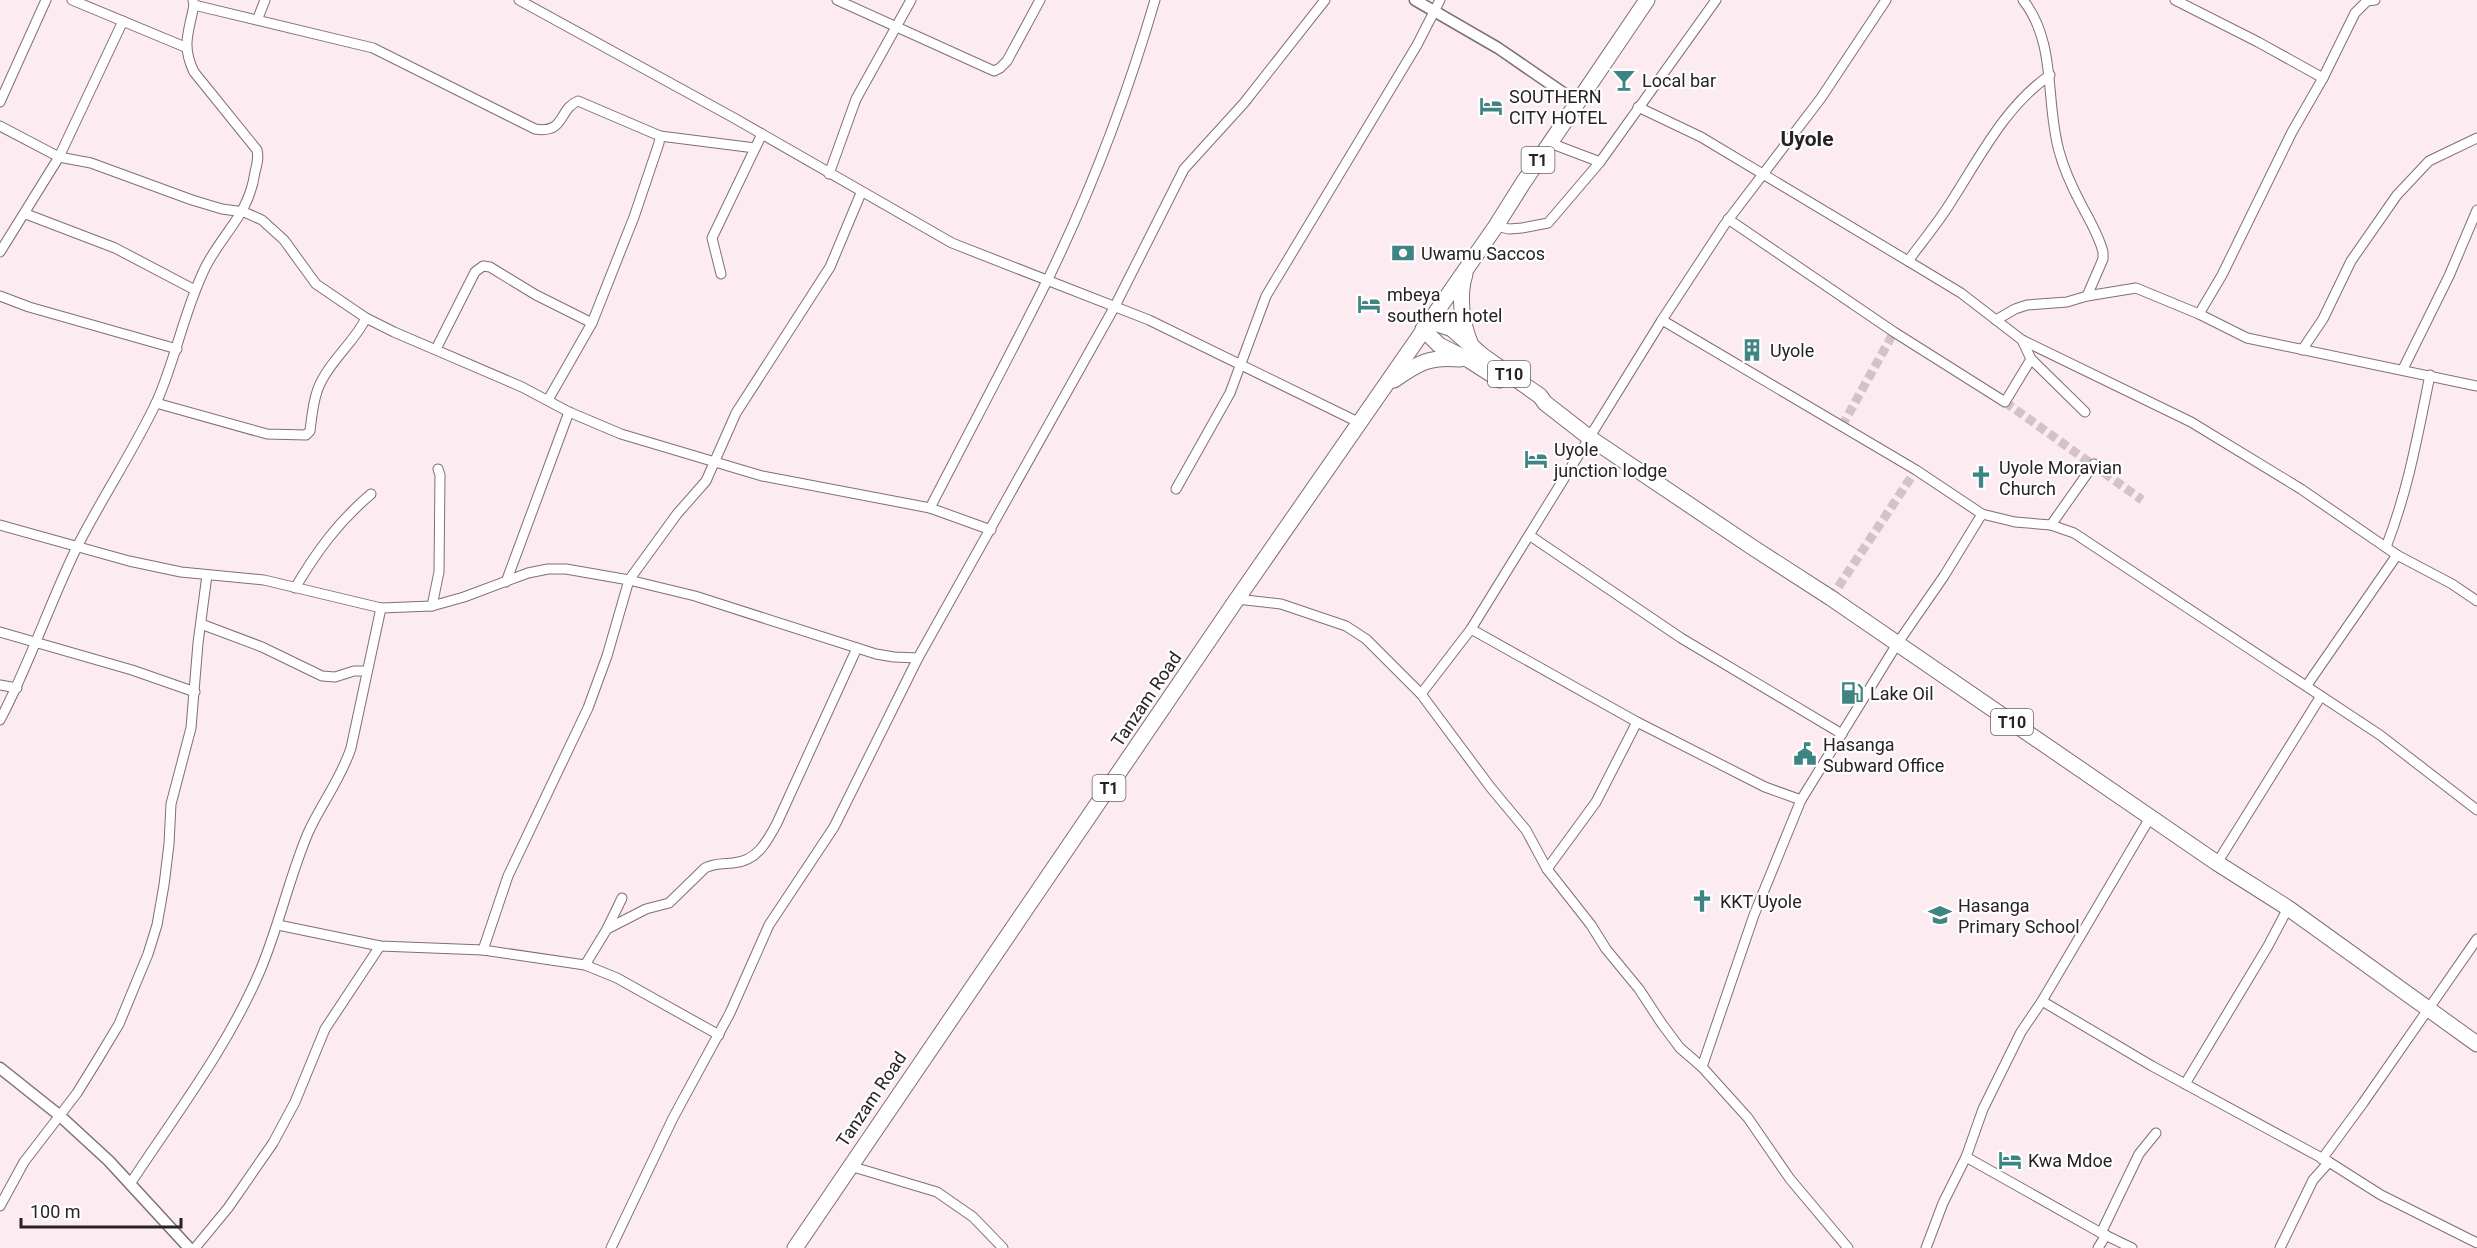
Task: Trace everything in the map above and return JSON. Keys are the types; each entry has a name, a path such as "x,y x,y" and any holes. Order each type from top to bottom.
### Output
{"highway":[{"name":"T1","path":"1426,325 1647,0"},
{"path":"1385,387 1408,370 1427,360 1470,353 1462,298 1462,285 1468,266"},
{"name":"T10","path":"1426,325 1439,345 1470,353 1540,396 1545,403 1590,438 2151,816 2217,863 2288,908 2477,1044"},
{"name":"Tanzam Road","path":"795,1248 1426,325"}],"street":[{"path":"0,102 46,0"},
{"path":"72,0 185,46"},
{"path":"258,18 265,0"},
{"path":"519,0 762,134 861,193 952,243 1178,333 1360,423"},
{"path":"837,0 994,71 1000,69 1007,61 1040,0"},
{"path":"829,174 856,99 911,0"},
{"path":"930,508 1047,280 1085,195 1125,98 1155,0"},
{"path":"610,1248 673,1118 719,1035 769,925 834,827 918,658 1115,306 1184,170 1244,103 1324,0"},
{"path":"1415,0 1506,54 1578,103"},
{"path":"1176,489 1223,407 1266,296 1417,45 1440,0"},
{"path":"1496,225 1509,229 1548,222 1600,162 1716,0"},
{"path":"1421,693 1471,629 1662,320 1728,219 1821,98 1886,0"},
{"path":"2175,0 2323,78"},
{"path":"2199,314 2222,275 2292,132 2323,78 2355,14 2367,1 2374,0"},
{"path":"0,720 17,688 77,548 156,403 177,349 195,290 215,252 244,212 254,181 257,150 194,72 185,46 194,2 306,33 373,48 535,129 546,131 553,128 573,103 579,101 660,136 754,148"},
{"path":"2028,2 2045,48 2059,152 2103,252 2103,259 2087,296"},
{"path":"0,252 26,214 59,157 123,21"},
{"path":"1908,261 1947,208 1995,133 2030,89 2050,75"},
{"path":"1638,107 1701,137 1961,293 2022,340 2191,422 2301,489 2397,555 2442,578 2477,601"},
{"path":"0,126 59,157 91,163 222,209 244,212 275,230 316,284 366,318 621,434 762,476 930,508 991,530"},
{"path":"721,274 712,237 762,134"},
{"path":"548,400 592,323 634,217 660,136"},
{"path":"2302,350 2323,319 2351,261 2397,195 2429,161 2477,138"},
{"path":"1550,143 1600,162"},
{"path":"483,950 508,876 588,708 607,656 629,580 677,514 706,481 736,413 830,267 861,193"},
{"path":"2403,369 2449,276 2477,210"},
{"path":"26,214 115,248 195,290"},
{"path":"1728,219 1884,325 2005,402 2031,359"},
{"path":"436,349 474,272 483,266 490,267 536,295 592,323"},
{"path":"1996,320 2015,309 2028,305 2067,302 2087,296 2136,288 2199,314 2247,338 2477,386"},
{"path":"0,296 29,308 177,349"},
{"path":"156,403 267,434 306,435 310,431 317,389 322,379 360,331 366,318"},
{"path":"1662,320 1916,470 1982,514 2016,522 2051,525 2074,533 2380,735 2477,810"},
{"path":"2022,340 2031,359 2085,412"},
{"path":"2386,547 2400,512 2409,479 2430,375"},
{"path":"506,582 569,412"},
{"path":"2051,525 2094,464"},
{"path":"432,606 439,572 440,475 438,469"},
{"path":"295,588 320,546 371,494"},
{"path":"1702,1067 1754,915 1801,800 1897,644 1944,576 1982,514"},
{"path":"0,525 77,548 181,572 242,576 381,608 432,606 548,569 566,569 629,580 695,596 857,648 894,657 918,658"},
{"path":"1529,535 1681,638 1842,734"},
{"path":"2307,686 2397,555"},
{"path":"0,1206 24,1162 77,1093 119,1024 148,954 157,925 164,885 171,804 191,728 207,575"},
{"path":"1237,599 1281,604 1346,626 1366,639 1421,693 1491,788 1527,830 1547,869 1591,925 1606,949 1639,990 1680,1048 1702,1067 1748,1118 1790,1179 1848,1248"},
{"path":"130,1184 223,1044 260,972 309,830 345,766 351,748 381,608"},
{"path":"201,624 262,647 322,676 335,677 354,671 368,672"},
{"path":"1471,629 1637,722 1766,787 1801,800"},
{"path":"0,632 132,670 195,692"},
{"path":"607,929 646,909 669,903 710,865 742,862 762,850 777,823 857,648"},
{"path":"0,685 17,688"},
{"path":"2217,863 2320,696"},
{"path":"1547,869 1596,802 1637,722"},
{"path":"1926,1248 1943,1203 1966,1157 1983,1109 2021,1032 2042,1001 2151,816"},
{"path":"585,965 607,929 622,898"},
{"path":"2185,1084 2268,946 2288,908"},
{"path":"278,925 380,946 483,950 585,965 618,978 719,1035"},
{"path":"2280,1248 2313,1180 2325,1161 2477,939"},
{"path":"195,1248 228,1208 273,1143 294,1102 325,1029 380,946"},
{"path":"2042,1001 2185,1084 2325,1161 2380,1195 2477,1243"},
{"path":"0,1068 59,1115 110,1161 189,1248"},
{"path":"2098,1248 2139,1154 2156,1132"},
{"path":"1966,1157 2132,1248"},
{"path":"850,1166 937,1192 973,1217 1003,1248"}],"tunnel":[{"path":"1842,426 1894,332"},
{"path":"2005,402 2142,500"},
{"path":"1831,598 1916,470"}],"place":[{"name":"Local bar","path":"1624,80"},
{"name":"SOUTHERN CITY HOTEL","path":"1491,106"},
{"name":"Uwamu Saccos","path":"1403,253"},
{"name":"mbeya southern hotel","path":"1369,304"},
{"name":"Uyole","path":"1752,350"},
{"name":"Uyole junction lodge","path":"1536,459"},
{"name":"Uyole Moravian Church","path":"1981,477"},
{"name":"Lake Oil","path":"1852,693"},
{"name":"Hasanga Subward Office","path":"1805,754"},
{"name":"KKT Uyole","path":"1702,901"},
{"name":"Hasanga Primary School","path":"1940,915"},
{"name":"Kwa Mdoe","path":"2010,1160"}],"district":[{"name":"Uyole","path":"1807,139"}]}
